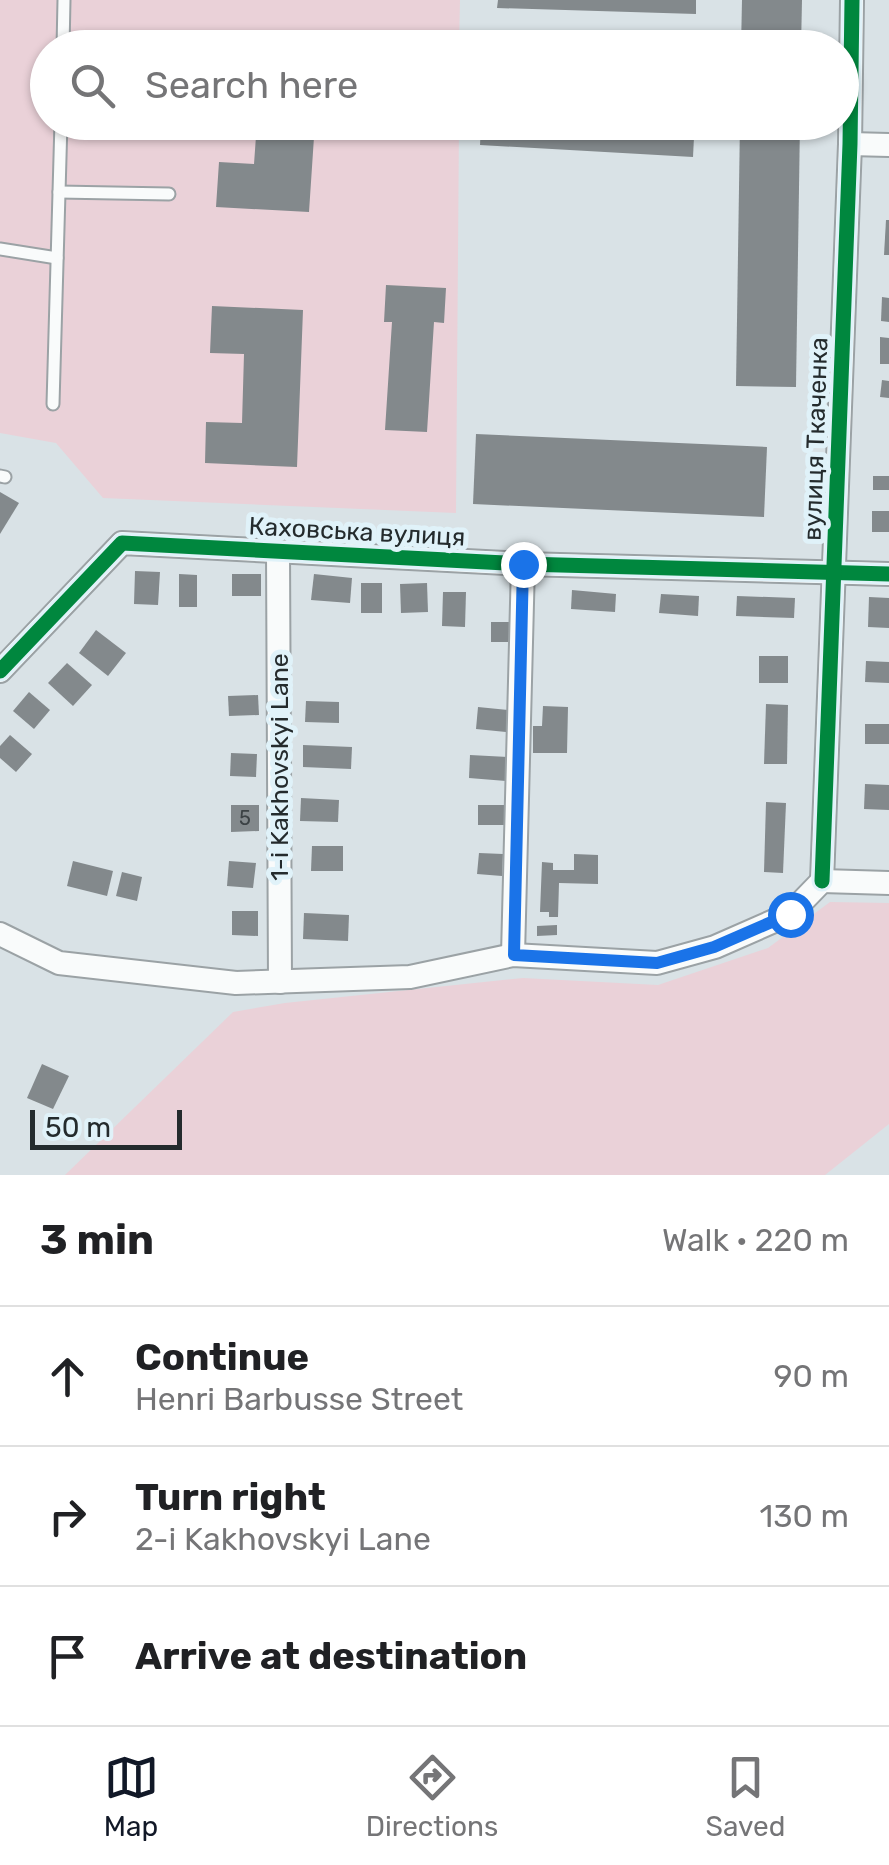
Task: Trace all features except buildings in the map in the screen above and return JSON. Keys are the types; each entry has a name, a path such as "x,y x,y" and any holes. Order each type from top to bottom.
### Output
{"street":[{"name":"вулиця Ткаченка","path":"852,0 852,30"},
{"name":"вулиця Ткаченка","path":"822,880 850,140"},
{"path":"850,144 889,146"},
{"name":"Каховська вулиця","path":"0,670 122,543 523,564 889,574"},
{"name":"1-i Kakhovskyi Lane","path":"278,552 280,982"},
{"path":"514,955 523,564"},
{"path":"0,934 59,963 236,984 410,977 514,955 657,963 714,947 790,914 822,880 889,883"}],"lane":[{"path":"63,30 64,0"},
{"path":"53,404 60,140"},
{"path":"59,192 168,194"},
{"path":"0,249 57,258"}],"shaded area":[{"path":"0,0 460,0 459,30 30,30 30,140 459,140 456,513 103,498 56,443 0,433"},
{"path":"830,902 889,903 889,1124 825,1175 65,1175 233,1012 523,978 658,985 768,948"}],"cycle path":[{"path":"852,0 852,30"},
{"path":"822,881 850,140"},
{"path":"0,671 122,543 523,564 889,574"}],"route":[{"path":"523,564 514,955 657,963 714,947 790,914"}]}
